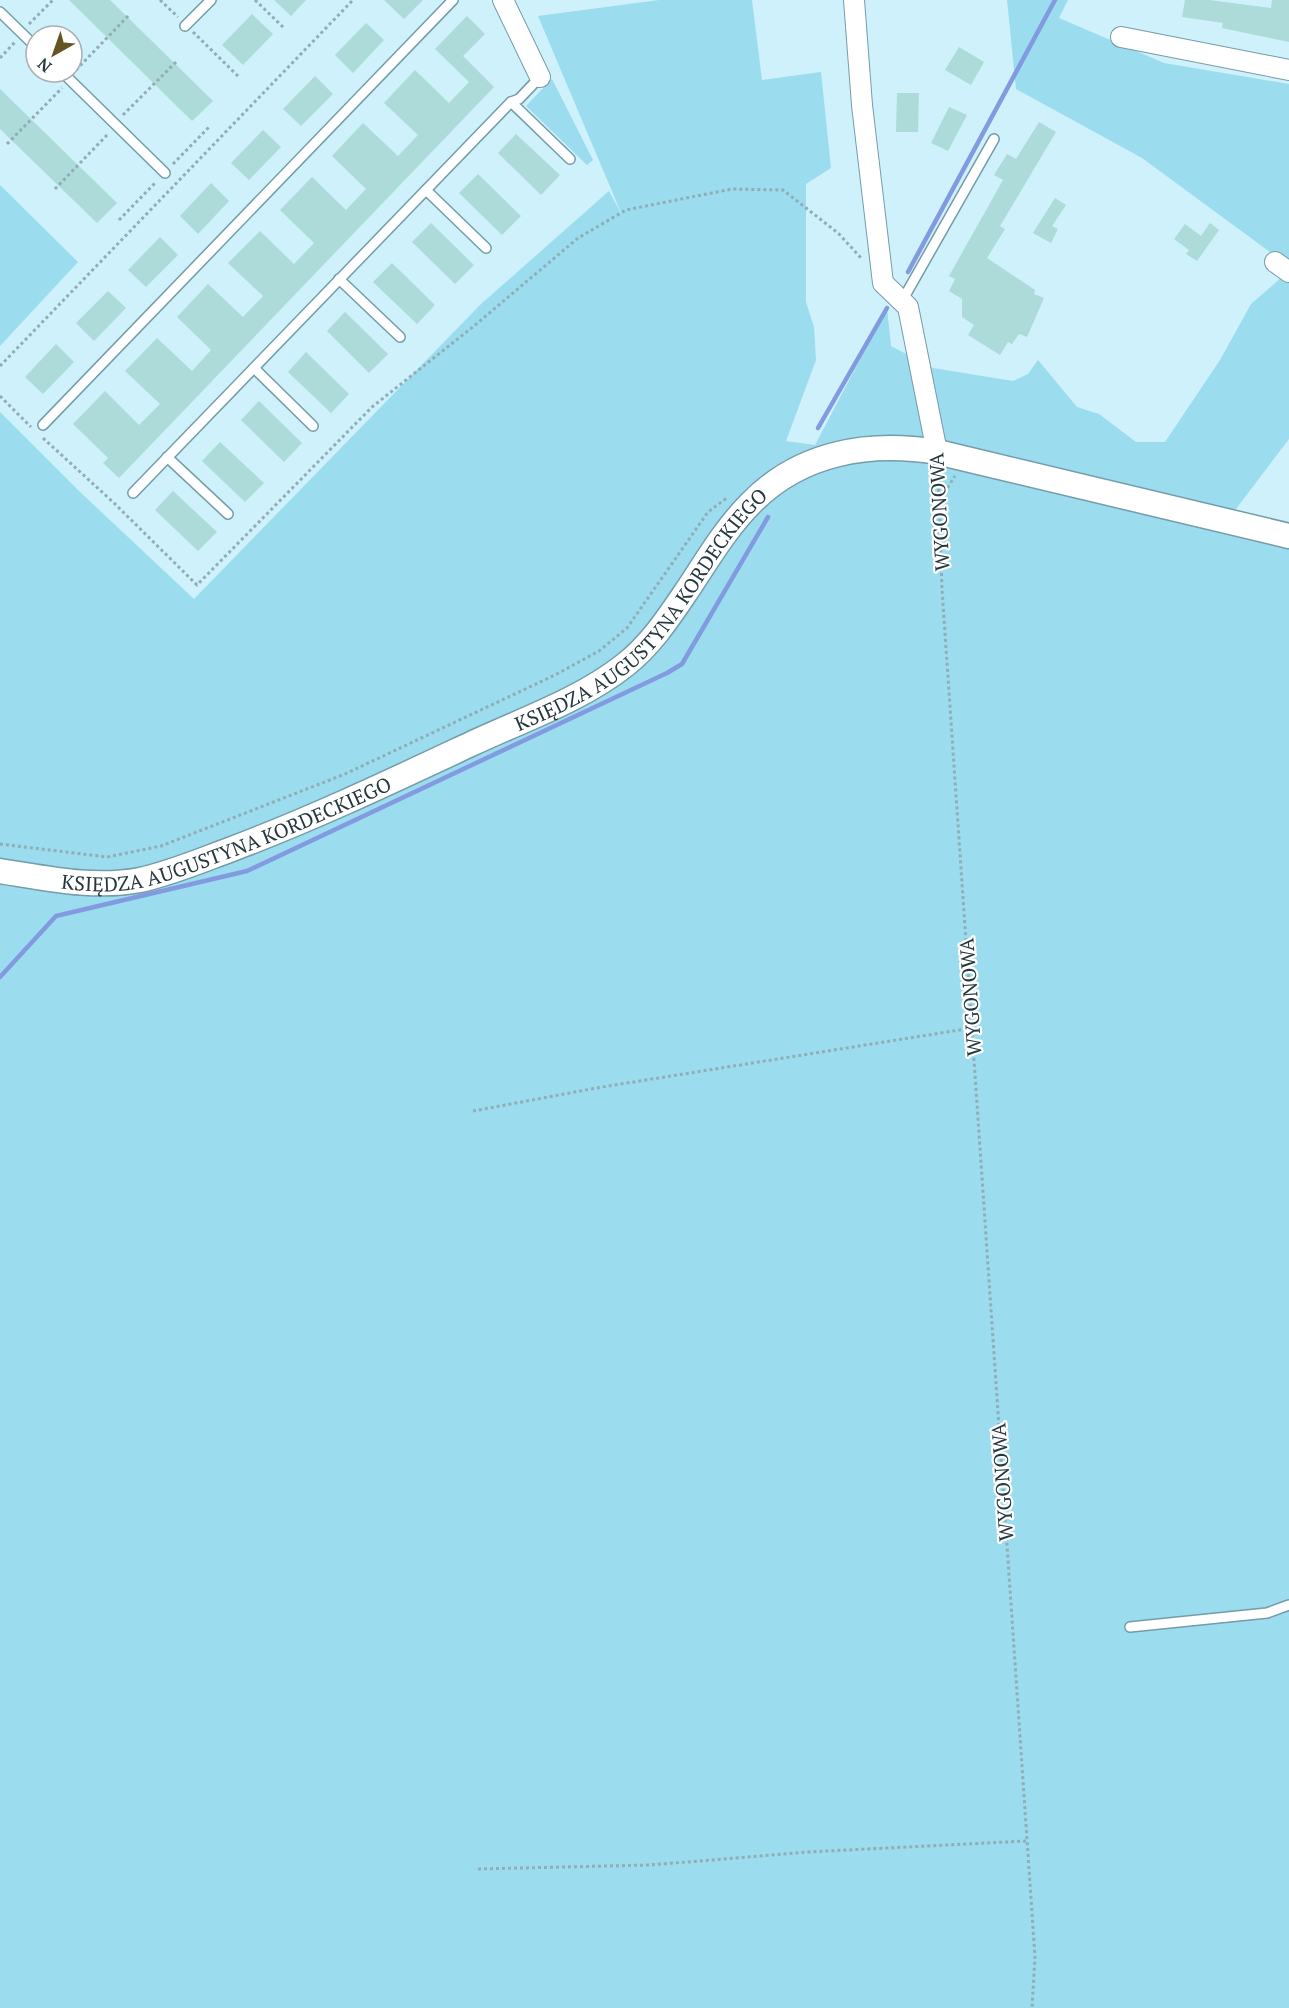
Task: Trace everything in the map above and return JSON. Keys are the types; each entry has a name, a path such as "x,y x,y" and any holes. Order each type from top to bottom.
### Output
{"street":[{"path":"503,0 540,77"},
{"path":"854,0 862,105 883,283"},
{"path":"1121,37 1289,70"},
{"name":"WYGONOWA","path":"883,283 908,307 936,452"},
{"name":"KSIĘDZA AUGUSTYNA KORDECKIEGO","path":"0,871 90,883 140,880 223,852 339,805 573,695 625,665 644,647 666,621 742,513 766,489 795,470 825,457 863,448 902,447 936,452 1289,536"}],"lane":[{"path":"185,26 211,0"},
{"path":"43,425 453,0"},
{"path":"0,12 22,33"},
{"path":"133,493 511,102 519,99 540,77"},
{"path":"73,84 165,173"},
{"path":"511,102 570,159"},
{"path":"902,301 994,138"},
{"path":"426,190 486,248"},
{"path":"339,279 400,337"},
{"path":"254,368 313,426"},
{"path":"167,457 228,514"},
{"path":"1130,1627 1267,1613 1289,1605"}],"path":[{"path":"0,58 53,0"},
{"path":"160,0 239,76"},
{"path":"255,0 285,29"},
{"path":"0,366 353,0"},
{"path":"84,59 129,15"},
{"path":"55,189 177,61"},
{"path":"7,144 60,84"},
{"path":"119,220 210,126"},
{"path":"0,396 197,585 372,407 474,326 578,238 626,210 732,189 783,190 838,233 883,283"},
{"name":"WYGONOWA","path":"936,452 942,590 1035,1957 1032,2008"},
{"path":"0,844 107,857 161,846 345,774 555,675 599,651 627,628 708,512 734,493"},
{"path":"472,1111 613,1085 972,1028"},
{"path":"478,1869 650,1865 808,1852 1026,1841"}],"shaded area":[{"path":"659,0 752,0 762,80 821,72 831,168 806,184 806,302 814,327 816,360 786,441 815,445 887,308 891,346 933,368 1013,381 1028,374 1038,360 1077,407 1099,414 1136,442 1165,442 1220,360 1251,304 1282,277 1289,281 1289,439 1220,530 1289,544 1289,2008 0,2008 0,412 79,491 194,599 481,304 609,191 622,215 538,16"},
{"path":"1007,0 1068,0 1059,18 1164,63 1289,84 1289,266 1142,158 1016,89"},
{"path":"552,79 593,160 587,165 526,106"},
{"path":"0,185 78,262 0,346"}],"building":[{"path":"69,0 110,0 213,101 192,121"},
{"path":"274,0 306,0 291,16"},
{"path":"384,0 423,0 404,19"},
{"path":"1185,0 1209,0 1271,8 1272,0 1289,0 1289,42 1222,28 1223,23 1182,17"},
{"path":"252,14 273,34 243,65 222,45"},
{"path":"467,16 485,34 463,56 494,87 119,478 103,463 108,458 73,424 105,391 139,425 160,404 125,371 157,338 192,371 211,350 177,317 208,284 243,317 263,296 228,263 260,231 294,264 314,243 280,210 312,177 346,210 366,189 332,156 363,123 398,156 418,135 384,103 415,70 449,103 469,82 435,49"},
{"path":"366,23 384,40 353,73 335,55"},
{"path":"959,47 984,62 971,85 945,70"},
{"path":"315,76 333,94 301,126 283,109"},
{"path":"0,89 117,203 97,223 0,129"},
{"path":"897,93 919,93 918,132 896,132"},
{"path":"949,107 967,115 948,151 931,143"},
{"path":"1039,122 1056,132 1000,226 1005,229 987,258 1035,290 1034,294 1044,298 1027,337 1019,334 1012,344 1008,342 1000,355 968,335 974,325 962,317 962,299 949,291 955,279 949,276 1003,180 994,175 1007,154 1016,159"},
{"path":"263,130 281,147 249,180 231,163"},
{"path":"516,134 560,175 541,195 498,153"},
{"path":"478,174 521,216 502,235 459,193"},
{"path":"211,183 229,201 198,234 180,216"},
{"path":"1055,198 1066,205 1052,226 1058,229 1051,243 1033,233"},
{"path":"431,223 474,265 455,284 412,242"},
{"path":"1210,223 1219,230 1197,261 1186,254 1189,250 1174,239 1185,224 1201,236"},
{"path":"160,237 178,255 146,287 128,270"},
{"path":"392,263 435,305 417,324 373,282"},
{"path":"108,291 126,308 94,341 76,323"},
{"path":"345,312 388,354 369,373 327,331"},
{"path":"56,344 74,362 43,394 25,377"},
{"path":"306,352 349,394 331,413 288,372"},
{"path":"259,401 302,443 284,462 241,420"},
{"path":"220,442 264,483 245,502 202,461"},
{"path":"173,491 217,532 198,551 155,510"}],"waterway":[{"path":"908,272 1055,0"},
{"path":"818,428 887,308"},
{"path":"0,977 56,916 247,871 667,673 682,664 768,517"}]}
